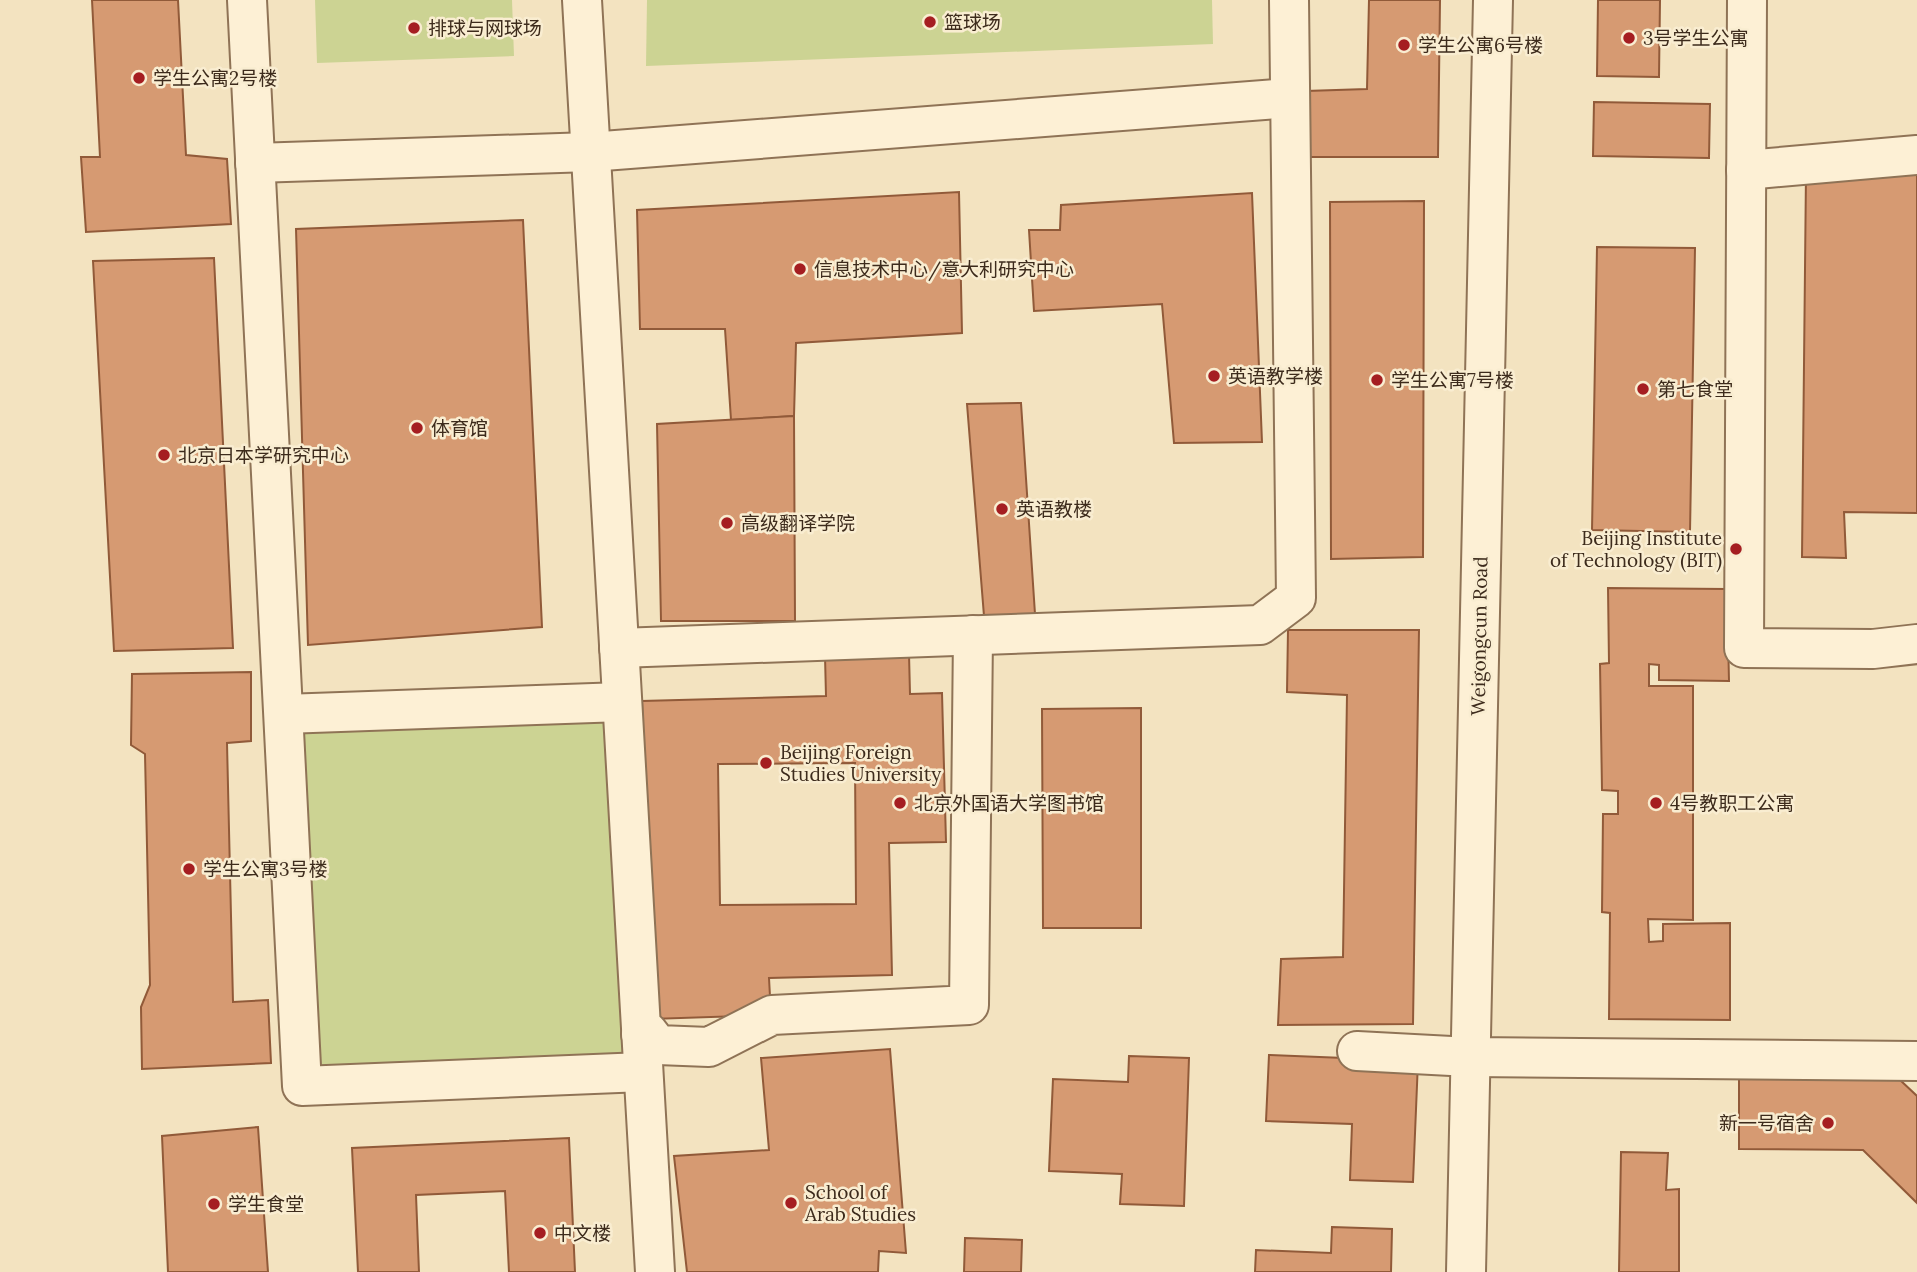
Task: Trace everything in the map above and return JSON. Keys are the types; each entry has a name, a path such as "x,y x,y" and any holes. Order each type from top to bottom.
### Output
{"street":[{"path":"247,0 302,1086 643,1072"},
{"path":"582,0 655,1272"},
{"path":"619,648 1260,625 1296,598 1289,0"},
{"name":"Weigongcun Road","path":"1466,1272 1493,0"},
{"path":"1747,0 1744,648 1873,649 1917,643"},
{"path":"256,163 590,152 1290,97"},
{"path":"1746,170 1917,155"},
{"path":"641,1034 648,1032 658,1045 709,1047 772,1015 969,1005 973,635"},
{"path":"284,714 622,702"},
{"path":"1357,1051 1470,1057 1917,1061"}],"green space":[{"name":"排球与网球场","path":"315,0 512,0 514,56 317,63"},
{"name":"篮球场","path":"647,0 1212,0 1213,44 646,66"},
{"path":"613,712 633,1066 310,1076 294,723"}],"building":[{"name":"学生公寓2号楼","path":"92,0 178,0 186,155 227,159 231,224 86,232 81,157 100,157"},
{"name":"学生公寓6号楼","path":"1369,0 1440,0 1438,157 1303,157 1306,91 1367,89"},
{"name":"3号学生公寓","path":"1598,0 1660,0 1659,77 1597,76"},
{"path":"1594,102 1710,104 1709,158 1593,156"},
{"path":"1806,173 1917,173 1917,513 1844,512 1846,558 1802,557"},
{"name":"信息技术中心/意大利研究中心","path":"959,192 962,333 796,343 794,416 731,420 725,329 640,329 637,210"},
{"name":"英语教学楼","path":"1252,193 1262,442 1174,443 1162,304 1034,311 1029,230 1060,230 1061,205"},
{"name":"学生公寓7号楼","path":"1424,201 1423,557 1331,559 1330,202"},
{"name":"体育馆","path":"523,220 542,627 308,645 296,229"},
{"name":"第七食堂","path":"1597,247 1695,248 1690,532 1592,530"},
{"name":"北京日本学研究中心","path":"214,258 233,648 114,651 93,261"},
{"name":"英语教楼","path":"1021,403 1035,614 984,616 967,404"},
{"name":"高级翻译学院","path":"794,416 795,621 661,621 657,424"},
{"name":"4号教职工公寓","path":"1608,588 1727,589 1729,681 1659,680 1659,665 1649,664 1649,686 1693,686 1693,920 1648,919 1649,942 1663,941 1663,924 1730,923 1730,1020 1609,1019 1610,913 1602,912 1603,814 1618,814 1618,791 1602,790 1600,664 1609,663"},
{"path":"1288,630 1419,630 1413,1024 1278,1025 1281,959 1343,957 1347,695 1287,692"},
{"name":"北京外国语大学图书馆","path":"909,654 910,694 942,693 946,842 889,843 892,975 769,978 771,1015 651,1019 642,701 826,696 825,656","holes":["855,763 856,904 720,905 718,764"]},
{"name":"学生公寓3号楼","path":"251,672 251,741 227,743 233,1002 268,1000 271,1063 142,1069 141,1007 150,985 145,754 131,745 132,674"},
{"path":"1141,708 1141,928 1043,928 1042,709"},
{"name":"School of Arab Studies","path":"890,1049 906,1253 879,1251 878,1272 687,1272 674,1156 769,1150 761,1058"},
{"path":"1269,1055 1418,1061 1413,1182 1350,1180 1352,1124 1266,1121"},
{"path":"1129,1056 1189,1058 1184,1206 1120,1204 1122,1174 1049,1171 1053,1079 1128,1082"},
{"name":"新一号宿舍","path":"1739,1076 1899,1079 1917,1096 1917,1203 1863,1150 1739,1149"},
{"name":"学生食堂","path":"258,1127 268,1272 168,1272 162,1136"},
{"name":"中文楼","path":"569,1138 575,1272 509,1272 505,1191 416,1195 419,1272 358,1272 352,1148"},
{"path":"1621,1152 1668,1153 1666,1190 1679,1189 1679,1272 1619,1272"},
{"path":"1332,1227 1392,1229 1391,1272 1255,1272 1256,1250 1331,1253"},
{"path":"965,1238 1022,1240 1021,1272 964,1272"}],"place":[{"name":"篮球场","path":"930,22"},
{"name":"排球与网球场","path":"414,28"},
{"name":"3号学生公寓","path":"1629,38"},
{"name":"学生公寓6号楼","path":"1404,45"},
{"name":"学生公寓2号楼","path":"139,78"},
{"name":"信息技术中心/意大利研究中心","path":"800,269"},
{"name":"英语教学楼","path":"1214,376"},
{"name":"学生公寓7号楼","path":"1377,380"},
{"name":"第七食堂","path":"1643,389"},
{"name":"体育馆","path":"417,428"},
{"name":"北京日本学研究中心","path":"164,455"},
{"name":"英语教楼","path":"1002,509"},
{"name":"高级翻译学院","path":"727,523"},
{"name":"Beijing Institute of Technology (BIT)","path":"1736,549"},
{"name":"Beijing Foreign Studies University","path":"766,763"},
{"name":"北京外国语大学图书馆","path":"900,803"},
{"name":"4号教职工公寓","path":"1656,803"},
{"name":"学生公寓3号楼","path":"189,869"},
{"name":"新一号宿舍","path":"1828,1123"},
{"name":"School of Arab Studies","path":"791,1203"},
{"name":"学生食堂","path":"214,1204"},
{"name":"中文楼","path":"540,1233"}]}
